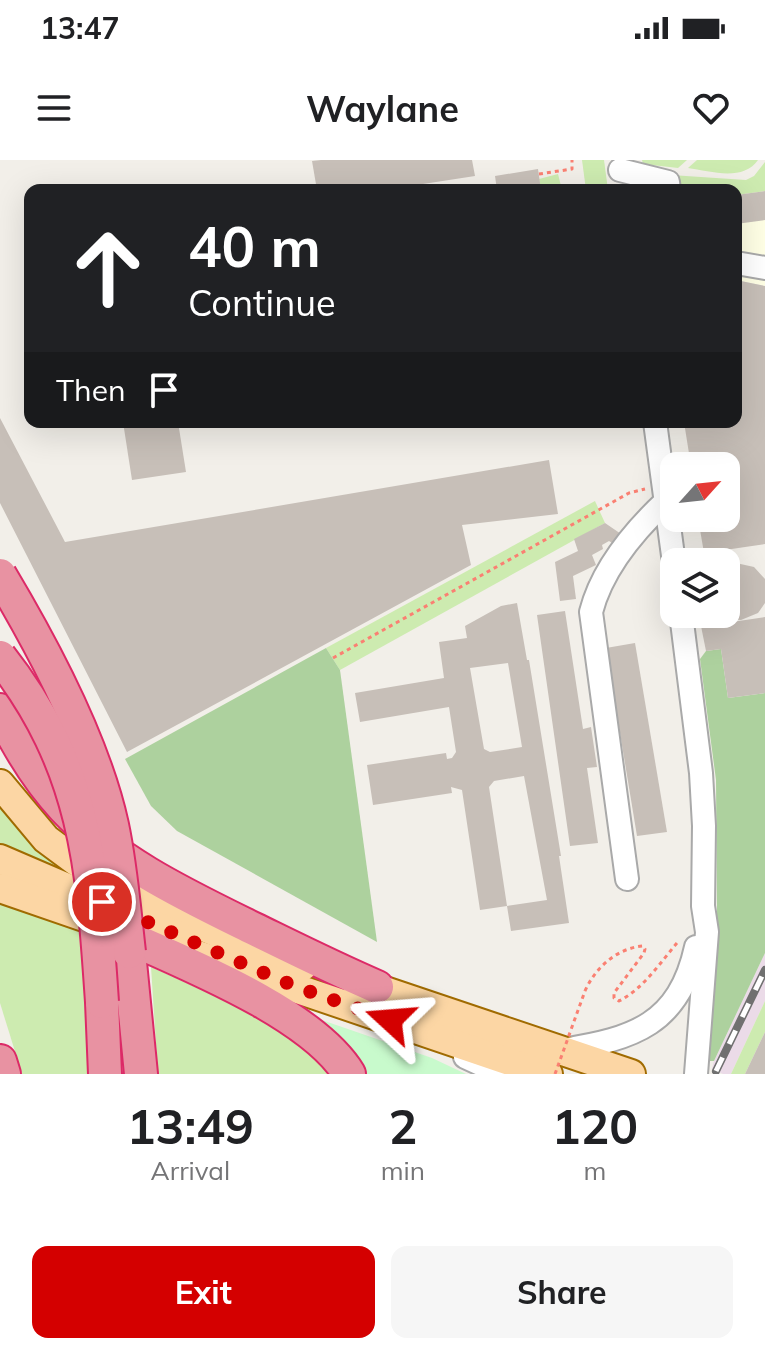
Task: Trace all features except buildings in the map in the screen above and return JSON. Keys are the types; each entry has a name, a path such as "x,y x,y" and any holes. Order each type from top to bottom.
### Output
{"highway":[{"path":"0,575 48,663 88,752 111,823 129,952 141,1074"},
{"path":"0,657 38,712 76,800 94,893 105,1074"},
{"path":"0,710 25,758 44,785 97,838 172,887 325,965 377,987"},
{"path":"82,917 187,965 304,1027 332,1050 349,1074"},
{"path":"120,1074 129,952"},
{"path":"0,1061 4,1074"}],"main road":[{"path":"0,784 46,839 77,862 165,910 247,946 322,973 377,987 555,1066"},
{"path":"0,859 294,986"},
{"path":"0,888 439,1037 555,1066 631,1074"}],"street":[{"path":"620,170 668,184"},
{"path":"742,264 765,268"},
{"path":"656,428 660,457"},
{"path":"627,879 591,612 596,593 660,499"},
{"path":"555,1066 631,1035 661,1017 674,1002 689,975 703,906 704,826 701,773 683,628"},
{"path":"696,1074 707,932 703,906"},
{"path":"439,1037 463,1057 502,1074"}],"path":[{"path":"539,174 572,169 572,160"},
{"path":"333,658 629,493 660,492"},
{"path":"555,1066 585,991 600,967 628,949 643,946 644,953 614,993 614,998 619,1001 650,976 683,936"}],"shaded area":[{"path":"765,191 765,286 742,281 742,194"},
{"path":"765,953 765,1001 731,1074 723,1074 712,1069 714,1061"}],"green space":[{"path":"582,160 604,160 607,184 585,184"},
{"path":"642,160 687,160 678,168 643,164"},
{"path":"697,160 758,160 744,171 716,173 688,168"},
{"path":"765,162 765,191 742,194 742,184 674,184 671,175 746,180 754,176"},
{"path":"558,174 560,184 540,184 539,179"},
{"path":"595,501 605,523 340,670 326,648"},
{"path":"326,648 340,670 377,942 177,831 151,806 125,759"},
{"path":"721,649 728,698 765,693 765,953 714,1061 709,1061 717,913 716,780 700,659 706,651"},
{"path":"0,807 39,847 76,876 0,848"},
{"path":"0,901 87,932 97,1074 22,1074 0,1003"},
{"path":"151,967 222,999 271,1026 313,1057 329,1074 158,1074"},
{"path":"765,1001 765,1032 745,1074 731,1074"},
{"path":"313,1017 432,1058 466,1074 364,1074"}],"railway":[{"path":"716,1071 765,970"}],"route":[{"path":"102,902 294,986 390,1020"}]}
